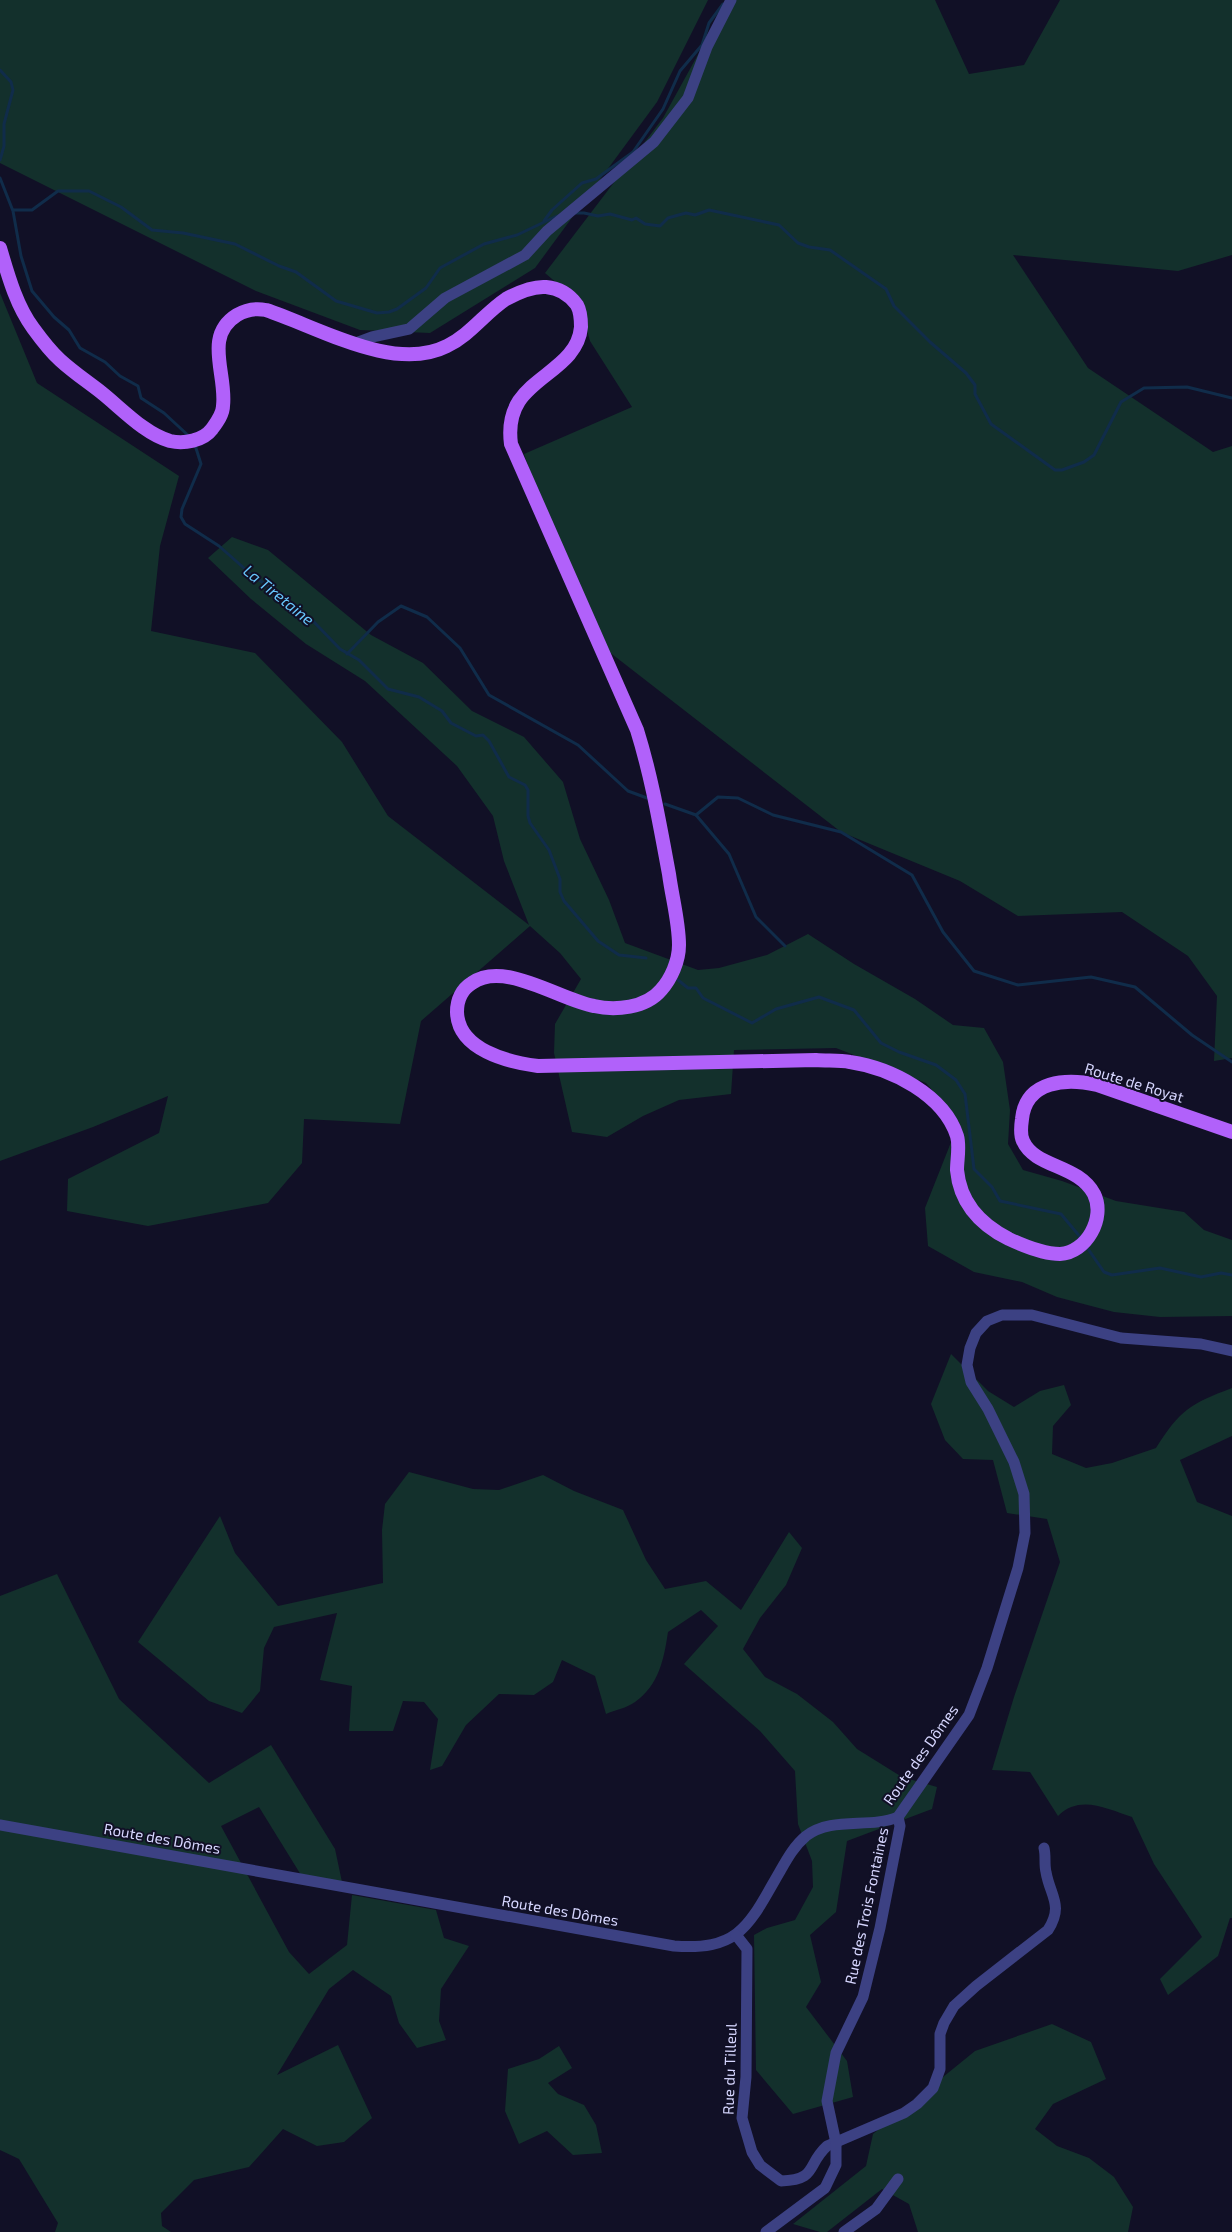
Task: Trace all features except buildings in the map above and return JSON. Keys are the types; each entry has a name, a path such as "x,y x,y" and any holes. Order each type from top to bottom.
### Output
{"main road":[{"name":"Route de Royat","path":"0,248 19,303 32,327 60,360 156,434 180,442 198,439 209,433 223,408 224,392 217,344 223,328 231,319 244,311 258,308 266,310 356,343 392,354 408,356 427,353 447,346 507,299 525,291 542,287 557,288 570,297 578,308 581,320 580,335 573,349 562,363 533,386 519,401 512,415 509,427 510,444 638,730 650,770 679,945 677,960 661,991 649,1000 630,1006 610,1009 592,1006 526,982 506,977 489,976 475,980 466,987 460,996 458,1020 463,1032 481,1049 499,1058 519,1064 538,1066 749,1061 850,1062 882,1071 914,1086 935,1100 949,1118 958,1138 957,1172 964,1198 980,1221 1008,1238 1036,1250 1060,1254 1076,1249 1091,1236 1097,1214 1095,1196 1084,1180 1064,1168 1043,1160 1030,1151 1023,1141 1021,1128 1022,1114 1028,1101 1037,1091 1050,1084 1078,1080 1232,1132"}],"street":[{"path":"356,343 372,337 408,329 445,298 525,255 547,231 654,142 688,98 707,47 731,0"},
{"name":"Route des Dômes","path":"0,1825 674,1946 694,1948 712,1946 731,1940 748,1924 792,1850 808,1835 828,1826 886,1822 898,1817 969,1715 987,1668 1010,1595 1025,1533 1024,1494 1014,1462 988,1409 971,1382 967,1365 970,1348 976,1333 987,1320 1002,1316 1032,1316 1121,1338 1201,1344 1232,1352"},
{"name":"Rue des Trois Fontaines","path":"766,2232 825,2188 836,2165 836,2143 828,2100 829,2091 836,2053 865,1988 880,1928 900,1826 898,1817"},
{"name":"Rue du Tilleul","path":"736,1935 747,1949 746,2077 742,2118 752,2152 760,2165 780,2182 806,2177 813,2168 819,2153 827,2146 904,2113 917,2104 933,2088 940,2069 940,2034 954,2006 976,1986 1048,1930 1054,1920 1056,1906 1045,1872 1044,1848"},
{"path":"844,2232 876,2209 898,2179"}],"green space":[{"path":"0,0 708,0 657,102 535,268 430,333 360,330 256,291 0,163"},
{"path":"728,0 935,0 969,74 1024,65 1060,0 1232,0 1232,255 1178,271 1013,255 1088,368 1213,452 1232,446 1232,1058 1214,1061 1217,996 1188,956 1122,912 1018,916 960,881 841,832 608,651 550,527 524,454 632,407 590,341 579,302 545,273 663,118"},
{"path":"0,293 37,383 179,476 160,546 151,631 255,653 342,742 388,816 529,925 504,861 493,816 457,766 365,681 306,644 251,599 208,558 232,537 268,550 371,635 423,663 472,711 524,737 563,782 580,839 609,900 625,943 698,970 719,968 767,955 808,934 854,964 915,999 953,1025 984,1028 1003,1062 1010,1110 1008,1144 1023,1170 1062,1181 1116,1201 1184,1212 1204,1230 1232,1240 1232,1316 1160,1317 1114,1312 1057,1297 1022,1282 974,1272 928,1246 925,1208 959,1122 926,1083 836,1048 734,1050 731,1094 679,1100 643,1116 607,1137 572,1132 554,1053 555,1024 581,979 560,953 530,926 421,1021 400,1124 304,1119 302,1163 268,1203 148,1226 67,1211 68,1179 159,1133 168,1096 93,1127 0,1161"},
{"path":"951,1354 988,1391 1014,1407 1040,1391 1064,1385 1071,1405 1053,1426 1052,1454 1086,1468 1112,1463 1156,1448 1172,1425 1187,1410 1206,1399 1232,1388 1232,1436 1180,1460 1197,1502 1232,1516 1232,1918 1230,1918 1218,1956 1168,1995 1160,1979 1202,1937 1154,1864 1132,1817 1094,1805 1075,1806 1066,1809 1058,1816 1030,1772 992,1770 1014,1697 1060,1562 1047,1519 1007,1513 993,1460 963,1459 945,1440 931,1404"},
{"path":"409,1472 473,1489 499,1490 543,1475 574,1491 623,1510 646,1560 665,1589 706,1581 741,1610 789,1532 802,1548 786,1585 760,1618 743,1649 765,1677 797,1694 833,1722 857,1749 902,1777 937,1787 932,1809 847,1841 836,1912 810,1935 821,1982 806,2007 847,2061 853,2097 793,2114 756,2070 754,1935 767,1928 795,1920 813,1887 812,1861 798,1824 795,1771 760,1731 684,1664 718,1626 701,1610 668,1632 665,1652 655,1680 650,1688 632,1704 606,1714 595,1676 562,1660 553,1682 534,1695 499,1694 466,1725 442,1766 430,1770 438,1719 424,1702 403,1701 393,1731 349,1731 352,1686 320,1680 337,1613 274,1627 264,1648 260,1691 242,1713 209,1701 138,1642 220,1516 235,1553 278,1606 383,1583 382,1530 385,1504"},
{"path":"57,1574 119,1699 209,1783 271,1745 335,1849 342,1882 301,1875 259,1807 221,1826 289,1952 309,1974 347,1945 352,1895 436,1910 444,1938 469,1946 441,1989 439,2021 446,2040 417,2048 399,2023 391,1996 353,1970 329,1989 277,2075 338,2045 372,2118 344,2142 317,2146 283,2129 249,2167 194,2180 161,2213 162,2226 171,2232 55,2232 58,2223 19,2159 0,2150 0,1596"},
{"path":"1052,2024 1091,2042 1106,2079 1053,2104 1035,2129 1057,2146 1089,2158 1114,2177 1133,2207 1128,2232 918,2232 909,2204 882,2189 827,2232 820,2232 793,2224 866,2166 873,2134 975,2051"},
{"path":"559,2046 572,2068 548,2083 558,2094 584,2105 596,2125 602,2153 573,2155 547,2131 519,2144 505,2111 508,2069 539,2059"}],"waterway":[{"path":"544,221 552,210 582,183 596,179 633,152 663,109 680,71 702,45 709,23 723,4"},
{"name":"La Tiretaine","path":"0,70 11,82 13,90 4,124 4,146 0,160"},
{"name":"La Tiretaine","path":"0,178 13,211 21,256 32,291 54,317 69,330 80,348 105,362 120,376 138,386 141,398 164,413 191,438"},
{"path":"13,210 32,210 58,191 89,191 121,207 152,230 183,233 235,244 279,266 296,272 336,301 377,313 397,309 426,288 440,268 484,244 517,235 557,216"},
{"path":"576,213 598,216 610,214 632,220 636,218 645,224 660,226 668,218 686,213 695,215 709,210 779,225 798,243 809,247 830,250 886,289 894,306 930,342 966,373 975,385 975,394 991,424 1055,470 1062,470 1084,462 1094,455 1121,402 1144,388 1187,387 1232,398"},
{"name":"La Tiretaine","path":"195,445 201,464 182,509 181,517 185,524 219,546 253,576 274,590 298,615 313,621 340,649 359,660 388,689 419,697 442,711 451,723 476,736 483,735 489,741 509,777 525,785 528,790 528,816 530,823 549,850 560,879 560,892 564,901 598,941 619,955 646,958"},
{"path":"347,654 378,622 401,606 427,617 460,648 489,695 578,745 628,791 647,798"},
{"path":"665,804 696,815 718,797 738,798 773,815 841,832 912,875 943,932 974,971 1018,985 1091,977 1135,987 1192,1035 1232,1062"},
{"path":"696,815 729,854 756,917 785,946"},
{"name":"La Tiretaine","path":"678,980 688,988 696,988 703,998 752,1023 776,1009 819,997 854,1010 881,1043 899,1052 936,1065 956,1080 965,1094 974,1169 992,1187 1000,1201 1061,1214 1081,1238"},
{"name":"La Tiretaine","path":"1086,1246 1104,1272 1112,1275 1160,1268 1201,1277 1221,1273 1232,1275"}]}
